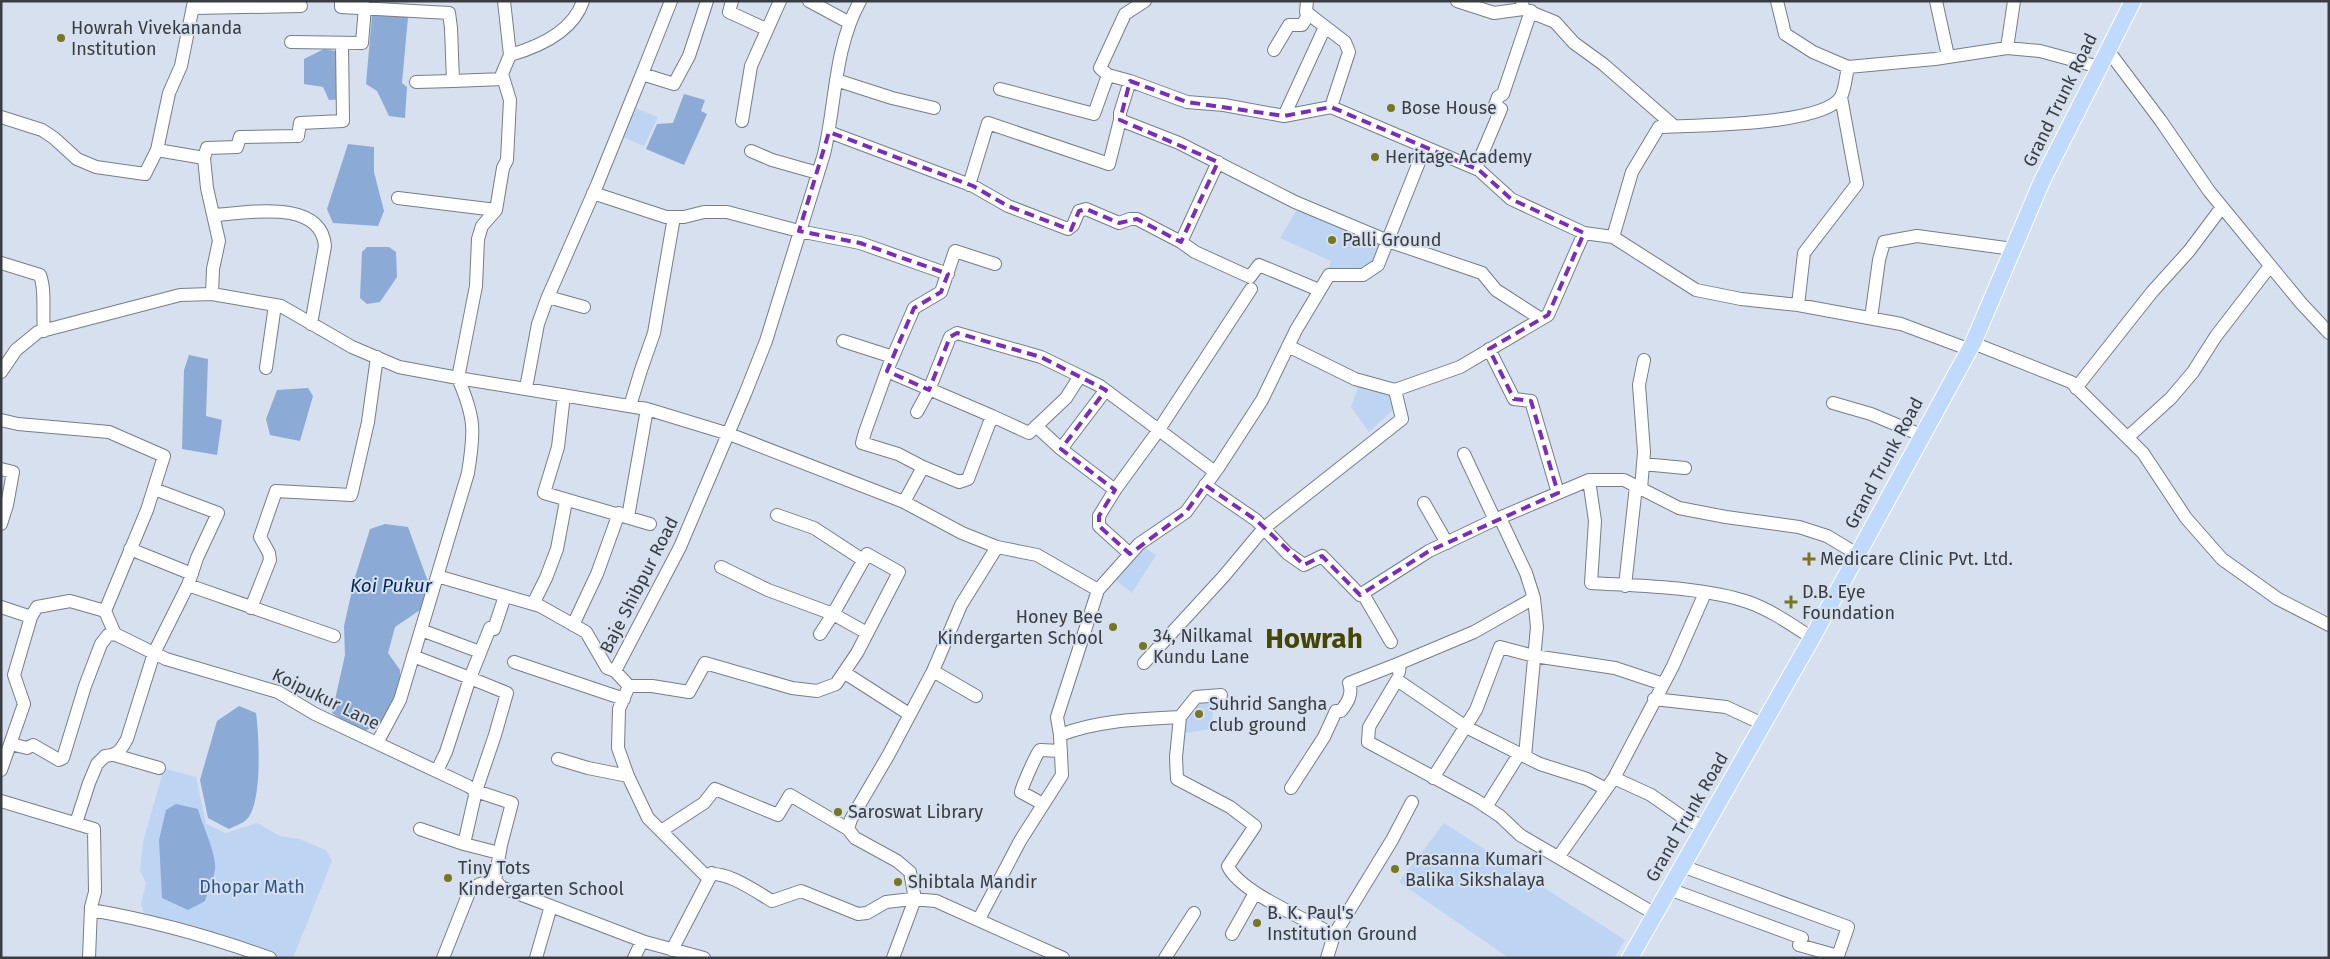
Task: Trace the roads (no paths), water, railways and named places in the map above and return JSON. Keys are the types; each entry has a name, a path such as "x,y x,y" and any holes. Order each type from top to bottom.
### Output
{"main road":[{"name":"Grand Trunk Road","path":"1630,958 1812,638 1970,346 2042,181 2133,1"}],"street":[{"path":"341,1 341,7 449,13 452,28 453,81"},
{"path":"378,744 400,700 458,510 468,473 474,439 470,406 458,378 476,286 478,239 482,226 496,210 503,168 507,160 510,100 502,74 510,55 504,1"},
{"path":"510,55 529,49 569,26 583,1"},
{"path":"526,388 538,324 548,297 593,193 671,1"},
{"path":"642,74 674,84 689,56 707,1"},
{"path":"732,1 729,12 766,29"},
{"path":"742,121 750,66 780,1"},
{"path":"809,1 848,22"},
{"name":"Baje Shibpur Road","path":"629,686 615,671 680,547 766,341 829,132 836,80 848,22 860,1"},
{"path":"1144,1 1125,14 1100,68 1108,75 1130,81 1186,102 1224,105 1284,116 1331,107 1476,168 1511,199 1584,233 1613,237 1696,290 1741,299 1798,304 1902,324 2071,382 2143,453 2186,518 2222,559 2278,599 2329,625"},
{"path":"1307,1 1306,12 1345,42 1349,52 1331,107"},
{"path":"1458,1 1494,13 1525,7 1555,22 1574,42 1625,82 1674,126"},
{"path":"1777,1 1785,34 1813,52 1848,67 1891,64 2007,48 2040,51 2099,67"},
{"path":"1936,1 1948,56"},
{"path":"2007,48 2014,1"},
{"path":"1,117 42,130 77,159 96,167 145,174 158,150 169,93 181,66 194,5 301,6"},
{"path":"291,42 362,43 365,7"},
{"path":"1476,168 1501,109 1495,105 1498,97 1503,94 1510,78 1525,7"},
{"path":"1274,50 1289,25 1302,25 1309,14"},
{"path":"1284,116 1325,27"},
{"path":"212,294 213,269 219,241 207,188 204,158 207,148 238,146 240,137 298,136 300,123 343,121 342,43"},
{"path":"2107,50 2222,207 2270,266 2329,333"},
{"path":"1798,304 1804,253 1857,184 1840,97 1848,67"},
{"path":"1000,89 1094,114 1108,75"},
{"path":"416,82 504,79"},
{"path":"836,80 892,98 934,108"},
{"path":"969,184 988,122 1109,164 1120,113 1130,81"},
{"path":"1613,237 1632,172 1659,127 1780,120 1824,109 1840,97"},
{"path":"1120,120 1179,143 1295,202 1388,241 1482,273 1496,290 1540,319"},
{"path":"829,132 969,184 1008,206 1068,229 1073,225 1079,211 1086,209 1119,223 1130,219 1137,219 1195,252 1250,277 1259,265 1319,290"},
{"path":"979,919 1020,841 1062,775 1057,717 1098,590 1139,544 1186,512 1215,472 1262,400 1288,346 1328,275 1363,276 1378,265 1425,147"},
{"path":"158,150 204,158"},
{"path":"751,151 772,160 818,173"},
{"path":"1180,242 1218,162"},
{"path":"593,193 666,217 704,212 727,212 799,232 860,242 948,274"},
{"path":"398,198 496,210"},
{"path":"2076,388 2152,292 2190,251 2222,207"},
{"path":"214,215 286,212 302,216 317,224 324,236 325,246 311,324"},
{"path":"630,406 654,334 674,217"},
{"path":"1288,346 1355,379 1396,390 1460,367 1548,315 1584,233"},
{"path":"1871,318 1879,260 1884,242 1917,236 2013,250"},
{"path":"992,416 968,479 959,482 898,454 862,443 887,371 914,308 942,292 955,251 995,264"},
{"path":"1,263 40,275 43,284 42,309 44,330"},
{"path":"2128,437 2171,398 2193,372 2216,336 2270,266"},
{"path":"1130,554 1099,526 1099,516 1115,490 1158,431 1251,289"},
{"path":"1,372 16,350 38,332 180,296 212,294 281,306 352,347 399,367 647,409 728,434 904,502 962,532 997,547 1037,555 1098,590"},
{"path":"548,297 584,307"},
{"path":"266,368 275,305"},
{"path":"917,412 929,390 950,337 957,333 1041,357 1080,376 1105,391 1215,472"},
{"path":"843,341 893,357"},
{"path":"1489,349 1514,399 1531,401 1558,493"},
{"path":"251,608 270,560 269,553 260,538 276,491 351,495 368,422 378,357"},
{"path":"1625,586 1643,464 1639,384 1644,360"},
{"path":"887,371 1030,433 1066,398 1080,376"},
{"path":"1144,663 1224,576 1264,528 1402,419 1396,390"},
{"path":"1061,449 1105,391"},
{"path":"564,395 558,447 544,493 566,501 623,515 650,524"},
{"path":"1833,403 1871,414 1921,436"},
{"path":"573,625 623,515 647,409"},
{"path":"1,420 18,424 109,432 164,456 154,489 105,611 115,634 108,635 101,644 85,686 63,758 59,760 33,745 27,748 11,744"},
{"path":"1036,426 1061,449 1115,490"},
{"path":"1464,454 1526,573 1534,598 1537,627 1521,758 1502,778 1486,807"},
{"path":"1643,464 1685,468"},
{"path":"904,502 923,467"},
{"path":"1,468 13,472 7,505 1,524"},
{"path":"1205,485 1256,520 1287,553 1304,565 1322,556 1360,595 1429,551 1497,519 1589,480 1624,480 1679,508 1726,517 1799,527 1827,536 1857,554"},
{"path":"1589,480 1595,521 1591,583 1705,593 1748,602 1782,619 1812,638"},
{"path":"114,755 122,749 127,739 154,653 190,579 218,513 154,489"},
{"path":"533,604 546,578 557,549 566,501"},
{"path":"1424,503 1447,543"},
{"path":"777,515 814,528 863,560"},
{"path":"848,829 851,819 890,754 909,714 933,671 962,605 997,547"},
{"path":"130,549 251,608 334,636"},
{"path":"820,634 867,554 899,572 868,633 845,673 836,684 817,691 792,688 705,663 689,692 652,686 629,686 619,709 618,748 628,776 648,818 705,875 712,873 741,882 772,902 801,891 858,914 867,913 886,902 915,899 936,901 979,919 1040,953 1063,958"},
{"path":"721,567 768,590 833,614 868,633"},
{"path":"437,576 533,604 573,625 586,632 607,668 615,671"},
{"path":"1559,856 1610,783 1673,666 1705,593"},
{"path":"1363,594 1391,642"},
{"path":"437,770 446,752 480,652 490,628 494,628 505,596"},
{"path":"1291,788 1324,737 1336,711 1341,711 1348,702 1351,694 1349,683 1474,632 1534,598"},
{"path":"1,770 24,704 14,675 31,617 37,607 70,601 105,611"},
{"path":"1,607 21,612 31,617"},
{"path":"421,630 480,652"},
{"name":"Koipukur Lane","path":"115,634 166,659 278,692 315,714 437,770 476,791 511,801 499,853"},
{"path":"1433,778 1466,727 1483,696 1500,647 1534,656 1615,668 1663,684"},
{"path":"413,656 507,693 476,791 464,844"},
{"path":"514,662 624,699"},
{"path":"1400,663 1398,680 1369,727 1368,742 1486,807 1500,816 1520,835 1545,851 1559,856 1655,914"},
{"path":"933,671 976,696"},
{"path":"845,673 909,714"},
{"path":"1398,680 1466,727 1521,758 1587,779 1651,794 1682,816 1704,827"},
{"path":"1221,695 1196,697 1180,717 1176,779 1230,807 1255,826 1228,866 1230,872 1254,893 1334,935"},
{"path":"1654,700 1726,707 1763,724"},
{"path":"1060,735 1075,729 1101,724 1180,717"},
{"path":"1043,804 1026,796 1021,792 1022,788 1036,753 1040,750 1061,751"},
{"path":"76,823 97,764 105,756 114,755 159,768"},
{"path":"558,759 595,770 628,776"},
{"path":"661,831 704,804 715,789 778,814 790,794 848,829 855,838 897,861 910,872 915,899 893,958"},
{"path":"1,801 94,829 95,892 90,910 89,958"},
{"path":"1331,956 1334,935 1392,840 1412,802"},
{"path":"420,829 464,844 499,853 495,880 501,887 642,941 704,958"},
{"path":"1669,889 1802,938 1799,945 1838,956 1848,927 1682,866"},
{"path":"672,950 712,873"},
{"path":"443,958 470,890 480,884 495,880"},
{"path":"1232,934 1254,893"},
{"path":"536,958 551,906"},
{"path":"90,910 176,927 270,958"},
{"path":"1165,958 1194,913"},
{"path":"634,958 642,941"}],"water":[{"path":"372,15 408,17 402,83 407,87 405,118 389,116 377,91 366,84"},
{"path":"324,49 340,52 344,99 329,100 323,87 304,84 304,59"},
{"path":"684,94 705,100 701,111 707,114 684,165 646,149 657,124 673,123"},
{"path":"348,144 374,147 374,172 384,211 378,226 333,223 327,209"},
{"path":"367,247 389,247 396,252 397,277 380,302 367,304 360,298 362,252"},
{"path":"189,355 208,359 206,416 222,420 217,455 182,449 184,370"},
{"path":"308,388 313,396 300,441 270,435 266,419 277,390"},
{"name":"Koi Pukur","path":"385,524 408,527 430,587 420,610 395,627 388,653 400,670 400,687 383,721 365,731 345,722 332,713 345,655 344,626 355,577 370,529"},
{"path":"239,706 256,713 259,753 257,785 255,800 246,820 229,829 208,818 200,780 217,721"},
{"path":"176,804 198,809 212,848 215,863 214,874 205,901 188,910 162,898 159,840 166,810"}],"place":[{"name":"Howrah Vivekananda Institution","path":"61,38"},
{"name":"Bose House","path":"1391,108"},
{"name":"Heritage Academy","path":"1375,157"},
{"name":"Palli Ground","path":"1332,240"},
{"name":"Medicare Clinic Pvt. Ltd.","path":"1809,559"},
{"name":"D.B. Eye Foundation","path":"1791,602"},
{"name":"Honey Bee Kindergarten School","path":"1113,627"},
{"name":"34, Nilkamal Kundu Lane","path":"1143,646"},
{"name":"Suhrid Sangha club ground","path":"1199,714"},
{"name":"Saroswat Library","path":"838,812"},
{"name":"Prasanna Kumari Balika Sikshalaya","path":"1395,869"},
{"name":"Tiny Tots Kindergarten School","path":"448,878"},
{"name":"Shibtala Mandir","path":"898,882"},
{"name":"B. K. Paul's Institution Ground","path":"1257,923"}],"district":[{"name":"Howrah","path":"1314,638"}],"park label":[{"name":"Dhopar Math","path":"252,887"}]}
